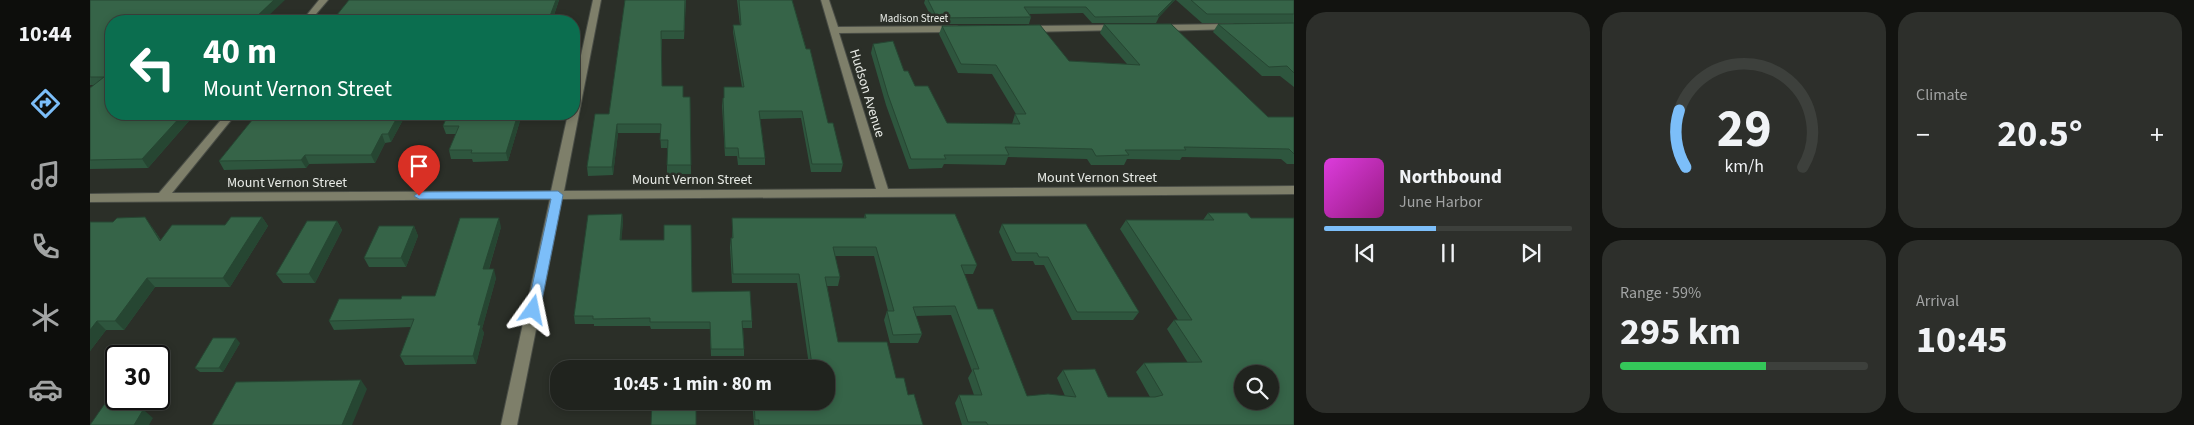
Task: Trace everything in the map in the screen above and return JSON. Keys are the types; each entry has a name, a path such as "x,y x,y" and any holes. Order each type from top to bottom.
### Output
{"street":[{"path":"311,15 324,0"},
{"path":"580,85 597,0"},
{"name":"Hudson Avenue","path":"825,0 884,194"},
{"path":"1148,28 1245,27"},
{"path":"1021,29 1129,28"},
{"name":"Madison Street","path":"834,30 962,29"},
{"path":"162,198 226,120"},
{"path":"509,425 573,120"},
{"name":"Mount Vernon Street","path":"90,198 1294,190"}],"building":[{"path":"90,0 274,0 258,15 105,15 105,120 178,120 142,159 90,160 90,88 104,77 90,77"},
{"path":"349,0 556,0 550,15 337,15"},
{"path":"625,0 685,0 684,31 661,31 662,86 683,86 683,97 690,97 691,165 667,165 668,140 660,140 661,124 617,124 612,167 587,167 595,114 609,114"},
{"path":"739,0 792,0 806,49 810,49 828,123 833,123 843,164 812,164 802,111 759,111 765,158 739,158 738,148 725,148 724,87 744,87 733,25 741,25"},
{"path":"928,0 1173,0 1158,15 1160,16 1095,17 1086,7 1024,7 1031,17 937,18"},
{"path":"1191,0 1294,0 1294,14 1207,14"},
{"path":"1294,23 1294,73 1287,66 1269,67 1218,24"},
{"path":"1104,24 1171,24 1268,117 1294,117 1294,154 1289,149 1184,147 1186,150 1125,150 1129,155 1096,156 1092,149 1005,147 1009,155 944,155 946,159 911,159 888,95 873,44 893,41 904,71 908,71 915,86 928,86 947,123 1020,124 1015,114 1026,114 996,65 961,64 942,26 1040,25 1069,61 1140,65"},
{"path":"252,120 396,120 388,134 382,134 371,155 305,155 301,160 219,161"},
{"path":"446,120 516,120 506,153 471,153 472,150 449,150 459,126 443,126"},
{"path":"1208,213 1247,213 1251,218 1294,218 1294,425 988,425 986,422 968,422 959,395 982,395 973,369 979,369 955,306 913,307 922,334 893,335 887,311 894,311 876,247 833,247 840,277 825,277 838,342 887,342 896,378 904,378 908,395 914,394 923,425 759,425 759,420 755,420 754,410 835,410 835,360 811,360 799,274 733,274 732,218 866,218 865,214 955,214 977,265 961,265 978,309 993,309 1027,396 1048,394 1076,397 1063,370 1095,369 1108,397 1155,397 1163,395 1144,363 1202,362 1174,320 1192,320 1126,220 1214,220"},
{"path":"622,214 620,240 664,240 664,225 691,225 692,292 750,291 752,321 742,321 744,349 711,349 710,322 650,322 650,318 593,319 593,316 574,316 588,215"},
{"path":"145,217 160,241 172,225 225,225 231,217 262,217 223,278 147,278 115,321 97,321 90,330 90,222 113,222 117,218"},
{"path":"460,218 499,218 483,269 494,269 478,325 481,325 473,356 400,356 414,319 329,321 339,299 401,299 402,296 435,296"},
{"path":"307,221 337,221 309,274 276,274"},
{"path":"1002,224 1086,224 1139,312 1077,312 1048,257 1039,257 1037,253 1016,253"},
{"path":"379,226 414,226 401,258 364,258"},
{"path":"213,338 236,338 219,368 195,368"},
{"path":"361,380 342,425 212,425 236,382"},
{"path":"105,403 105,410 143,410 134,425 90,425"},
{"path":"652,410 696,410 696,425 651,425"}],"route":[{"path":"419,196 558,195 533,310"}]}
